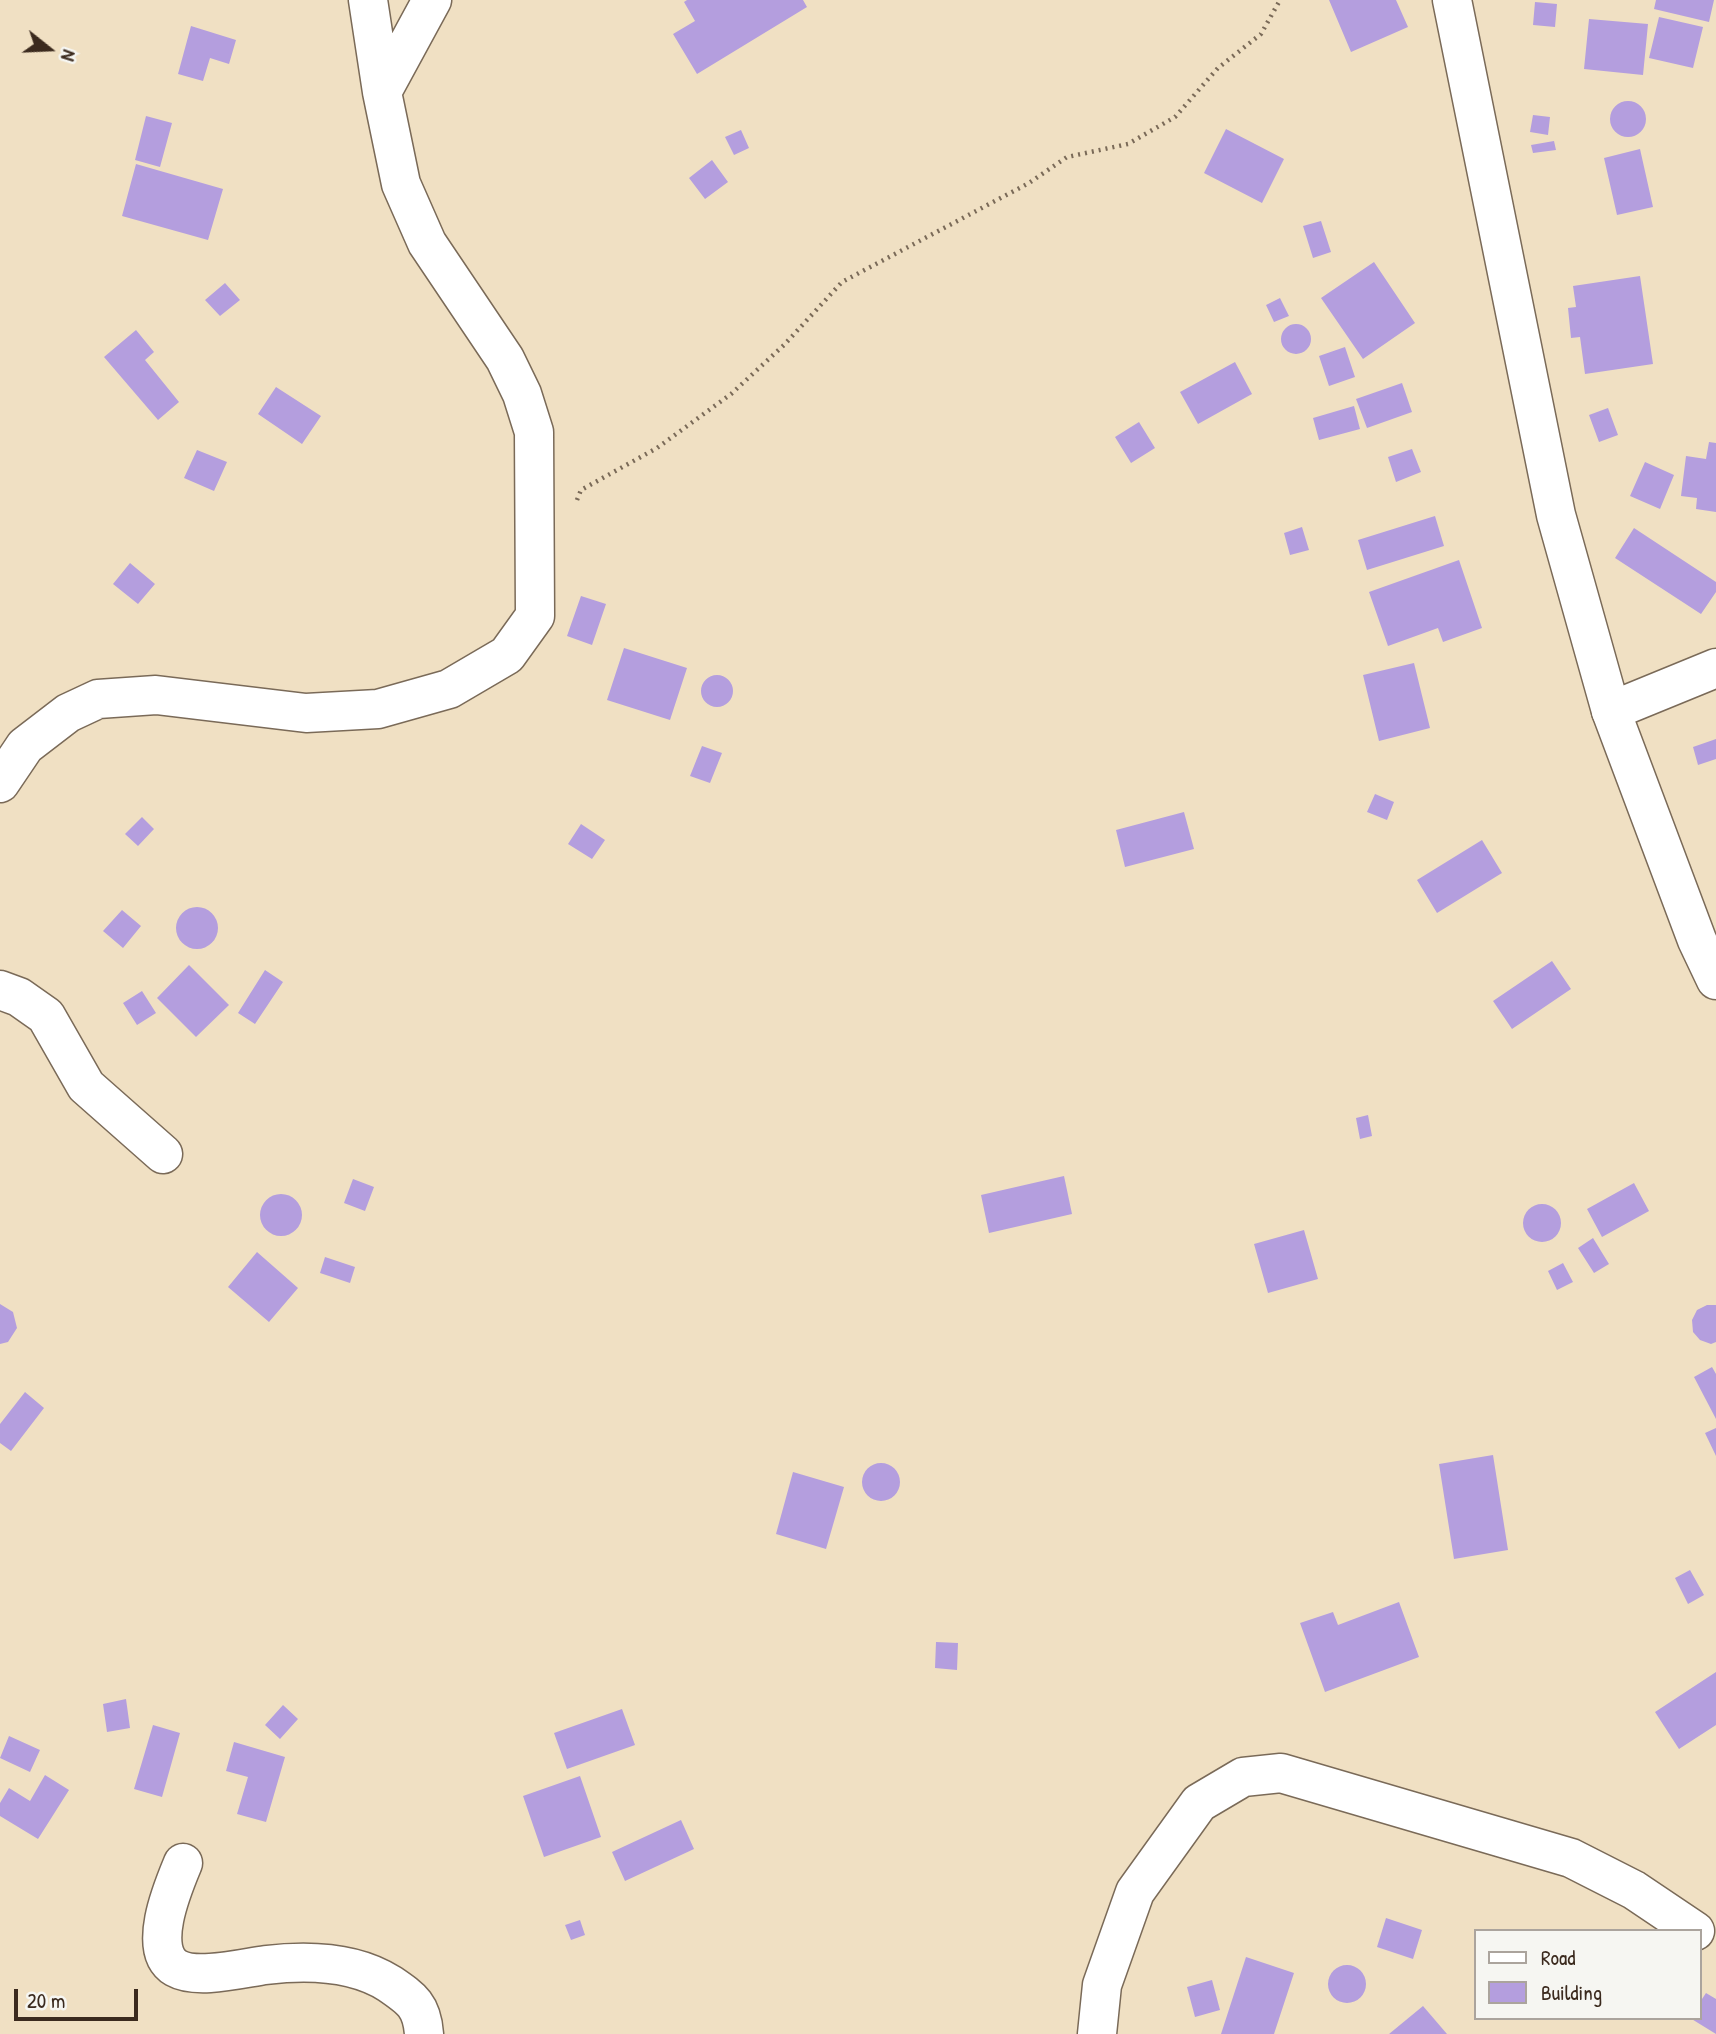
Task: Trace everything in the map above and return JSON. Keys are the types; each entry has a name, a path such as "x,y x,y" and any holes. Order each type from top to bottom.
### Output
{"street":[{"path":"0,783 25,746 68,713 98,699 156,695 306,713 378,709 449,689 461,682 506,655 535,616 534,432 522,394 505,359 427,243 401,184 382,92 368,0"},
{"path":"382,92 432,0"},
{"path":"1452,0 1556,515 1611,711 1697,940 1716,980"},
{"path":"1611,711 1716,668"},
{"path":"0,990 19,997 46,1016 86,1086 163,1154"},
{"path":"1097,2034 1102,1985 1135,1892 1199,1803 1243,1777 1281,1773 1571,1858 1634,1890 1692,1929"},
{"path":"183,1863 171,1894 162,1930 165,1955 176,1968 196,1973 270,1965 323,1963 355,1967 380,1978 412,1999 423,2021 424,2034"}],"path":[{"path":"577,502 581,490 656,448 730,394 783,345 842,282 1029,183 1067,157 1128,144 1175,117 1218,68 1261,34 1280,0"}],"building":[{"path":"803,0 807,7 697,74 673,34 695,21 684,2"},
{"path":"1329,0 1396,0 1408,27 1351,52"},
{"path":"1656,0 1714,0 1709,22 1654,9"},
{"path":"1535,2 1557,4 1555,27 1533,25"},
{"path":"1659,17 1703,27 1693,68 1649,58"},
{"path":"1589,19 1648,24 1643,75 1584,69"},
{"path":"191,26 236,40 229,64 210,58 203,81 178,74"},
{"path":"1628,101 1641,106 1646,119 1641,132 1628,137 1615,132 1610,119 1615,106"},
{"path":"1533,115 1550,117 1548,135 1530,132"},
{"path":"146,116 172,123 160,167 135,160"},
{"path":"1226,129 1284,159 1262,203 1204,173"},
{"path":"741,130 749,148 734,155 725,137"},
{"path":"1554,141 1556,150 1533,153 1531,145"},
{"path":"1640,149 1653,207 1617,215 1604,158"},
{"path":"712,160 728,182 705,199 689,178"},
{"path":"136,164 223,189 208,240 122,216"},
{"path":"1321,221 1331,252 1313,258 1303,226"},
{"path":"1374,262 1415,323 1363,359 1321,298"},
{"path":"1640,276 1653,364 1585,374 1580,337 1571,338 1568,308 1576,307 1573,286"},
{"path":"225,283 240,300 220,316 205,300"},
{"path":"1280,298 1289,316 1274,322 1266,305"},
{"path":"1296,324 1307,328 1311,339 1307,350 1296,354 1285,350 1281,339 1285,328"},
{"path":"136,330 154,352 145,360 179,402 158,420 104,357"},
{"path":"1345,347 1355,377 1329,386 1319,356"},
{"path":"1235,362 1252,394 1198,424 1180,392"},
{"path":"1402,383 1412,412 1367,428 1356,399"},
{"path":"276,387 321,416 302,444 258,414"},
{"path":"1354,406 1360,429 1319,440 1313,418"},
{"path":"1608,408 1618,435 1599,442 1589,415"},
{"path":"1139,422 1155,448 1131,463 1115,437"},
{"path":"1709,442 1716,443 1716,512 1696,509 1697,498 1681,496 1686,456 1706,459"},
{"path":"1412,449 1421,472 1396,482 1388,457"},
{"path":"197,450 227,462 214,491 184,478"},
{"path":"1645,462 1674,475 1660,509 1630,496"},
{"path":"1435,516 1444,546 1367,570 1358,540"},
{"path":"1302,527 1309,550 1290,555 1284,533"},
{"path":"1634,528 1716,582 1716,592 1701,614 1615,558"},
{"path":"1459,560 1482,628 1443,642 1438,628 1388,646 1369,592"},
{"path":"130,563 155,584 138,604 113,584"},
{"path":"581,596 606,604 592,645 567,636"},
{"path":"624,648 687,668 670,720 607,700"},
{"path":"1414,663 1430,728 1379,741 1363,675"},
{"path":"717,675 728,680 733,691 728,702 717,707 706,702 701,691 706,680"},
{"path":"1716,739 1716,759 1698,765 1693,747"},
{"path":"702,746 722,753 710,783 690,776"},
{"path":"1375,794 1394,802 1387,820 1367,812"},
{"path":"1184,812 1194,849 1125,867 1116,830"},
{"path":"142,817 154,829 138,846 125,834"},
{"path":"581,824 605,840 592,859 568,844"},
{"path":"1482,840 1502,873 1437,913 1417,880"},
{"path":"197,907 212,913 218,928 212,943 197,949 182,943 176,928 182,913"},
{"path":"122,910 141,926 123,948 103,931"},
{"path":"1552,961 1571,989 1512,1029 1493,1001"},
{"path":"189,965 229,1005 196,1037 157,998"},
{"path":"265,970 283,982 255,1024 238,1013"},
{"path":"142,991 156,1013 137,1025 123,1003"},
{"path":"1368,1115 1372,1136 1360,1139 1356,1118"},
{"path":"1064,1176 1072,1214 989,1233 981,1195"},
{"path":"353,1179 374,1187 365,1211 344,1203"},
{"path":"1634,1183 1649,1211 1602,1237 1587,1209"},
{"path":"281,1194 296,1200 302,1215 296,1230 281,1236 266,1230 260,1215 266,1200"},
{"path":"1542,1204 1556,1209 1561,1223 1556,1237 1542,1242 1528,1237 1523,1223 1528,1209"},
{"path":"1304,1230 1318,1279 1268,1293 1254,1244"},
{"path":"1593,1238 1609,1264 1594,1273 1578,1248"},
{"path":"257,1252 298,1288 269,1322 228,1287"},
{"path":"325,1257 355,1267 350,1283 320,1273"},
{"path":"1563,1263 1573,1282 1557,1290 1548,1271"},
{"path":"0,1304 13,1312 17,1328 8,1342 0,1344"},
{"path":"1707,1305 1716,1305 1716,1342 1711,1344 1700,1340 1693,1332 1692,1320 1697,1310"},
{"path":"1712,1367 1716,1374 1716,1419 1694,1377"},
{"path":"25,1392 44,1408 11,1451 0,1443 0,1424"},
{"path":"1716,1428 1716,1456 1705,1433"},
{"path":"1493,1455 1508,1550 1454,1559 1439,1464"},
{"path":"881,1463 895,1468 900,1482 895,1496 881,1501 867,1496 862,1482 867,1468"},
{"path":"793,1472 844,1487 826,1549 776,1534"},
{"path":"1690,1570 1704,1595 1688,1604 1675,1578"},
{"path":"1399,1602 1419,1657 1325,1692 1300,1623 1333,1612 1338,1625"},
{"path":"936,1642 958,1643 957,1670 935,1668"},
{"path":"1716,1672 1716,1725 1679,1749 1655,1712"},
{"path":"126,1699 130,1728 107,1732 103,1704"},
{"path":"283,1705 298,1719 280,1739 265,1725"},
{"path":"622,1709 635,1745 567,1769 554,1733"},
{"path":"153,1725 180,1733 162,1797 134,1789"},
{"path":"9,1736 40,1750 30,1772 0,1758"},
{"path":"234,1742 285,1757 266,1822 237,1814 248,1777 226,1771"},
{"path":"45,1775 69,1790 38,1839 0,1816 0,1803 9,1788 30,1801"},
{"path":"580,1776 601,1837 544,1857 523,1796"},
{"path":"681,1820 694,1849 625,1881 612,1852"},
{"path":"1386,1918 1422,1930 1413,1959 1377,1947"},
{"path":"580,1920 585,1935 571,1940 565,1925"},
{"path":"1246,1957 1294,1973 1274,2034 1221,2034"},
{"path":"1347,1965 1361,1970 1366,1984 1361,1998 1347,2003 1333,1998 1328,1984 1333,1970"},
{"path":"1212,1980 1220,2010 1195,2017 1187,1987"},
{"path":"1706,1993 1716,1999 1716,2034 1693,2020 1702,2020 1702,1999"},
{"path":"1423,2006 1447,2034 1389,2034"}]}
